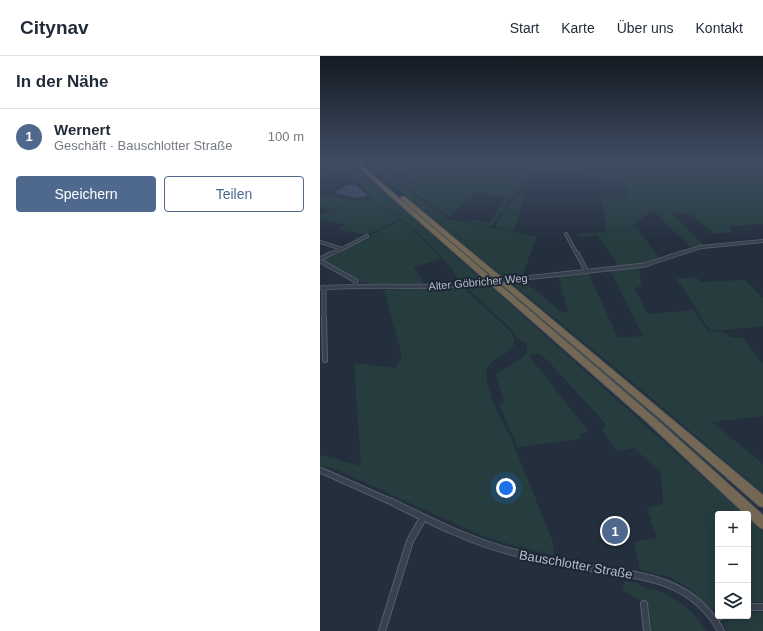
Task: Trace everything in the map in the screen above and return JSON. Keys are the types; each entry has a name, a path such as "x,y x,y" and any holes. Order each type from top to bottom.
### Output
{"highway":[{"path":"384,188 651,420 763,523"},
{"path":"392,188 763,502"}],"street":[{"path":"566,234 587,272"},
{"path":"320,261 367,236"},
{"name":"Alter Göbricher Weg","path":"322,288 355,286 445,286 587,272 645,265 700,247 763,241"},
{"path":"320,242 342,248"},
{"path":"320,261 356,281 355,286"},
{"path":"322,288 325,360"},
{"name":"Bauschlotter Straße","path":"320,470 382,496 423,518 489,545 533,558 650,577 662,581 688,593 715,616"},
{"path":"382,631 410,541 423,518"},
{"path":"644,604 647,631"},
{"path":"751,608 763,607"},
{"name":"Bauschlotter Straße","path":"717,619 721,631"}],"green space":[{"path":"363,188 379,188 484,281 461,283 435,249 390,209 369,202 372,199"},
{"path":"388,188 670,428 727,480"},
{"path":"396,188 403,188 412,193 448,219 490,227 490,229 495,228 537,237 522,276 523,277 506,279"},
{"path":"405,188 519,188 512,198 509,198 511,199 492,226 468,222 471,220 489,223 506,197 474,192 475,193 449,217 415,193"},
{"path":"519,188 521,188 517,195 514,196"},
{"path":"625,188 763,188 763,224 730,226 732,232 714,234 692,214 670,212 704,245 691,248 655,213 664,212 652,211 628,229 606,231 602,197 627,198 625,191 633,196"},
{"path":"320,194 353,200 332,209 320,207"},
{"path":"524,196 514,231 495,227 514,197"},
{"path":"362,201 381,206 397,215 400,219 367,235 340,230 341,227 346,225 320,220 320,215 351,202"},
{"path":"402,220 442,259 414,267 424,284 384,285 361,282 320,260"},
{"path":"635,226 660,258 643,264 619,266 597,235 579,237 577,234 627,230"},
{"path":"638,267 642,286 634,288 648,314 693,310 708,331 723,332 732,338 742,337 763,364 763,416 712,422 763,464 763,493 630,380 510,282 525,281 561,312 568,312 558,276 588,273 618,338 643,336 610,270"},
{"path":"696,277 700,282 745,280 763,298 763,326 718,331 709,329 676,279"},
{"path":"488,284 741,511 715,511 715,609 709,608 692,590 670,577 640,570 634,542 657,538 647,508 663,504 661,473 634,448 618,452 602,430 606,424 547,360 538,353 529,356 589,432 580,434 581,439 518,447 499,405 504,402 496,374 526,355 527,344 517,338 510,328 466,287"},
{"path":"462,287 508,329 513,336 514,342 512,347 488,367 486,373 487,380 494,404 511,439 554,545 553,555 487,538 333,468 320,465 320,455 361,466 354,363 395,368 402,356 384,290"},
{"path":"751,521 763,532 763,602 751,602"},
{"path":"624,581 638,583 643,587 668,595 692,613 706,631 650,631 647,603 623,591"},
{"path":"751,613 763,613 763,631 727,631 724,624 730,619 751,619"}],"water":[{"path":"342,188 359,188 368,196 357,198 336,193 336,191"}],"place":[{"name":"Wernert","path":"615,531"}]}
